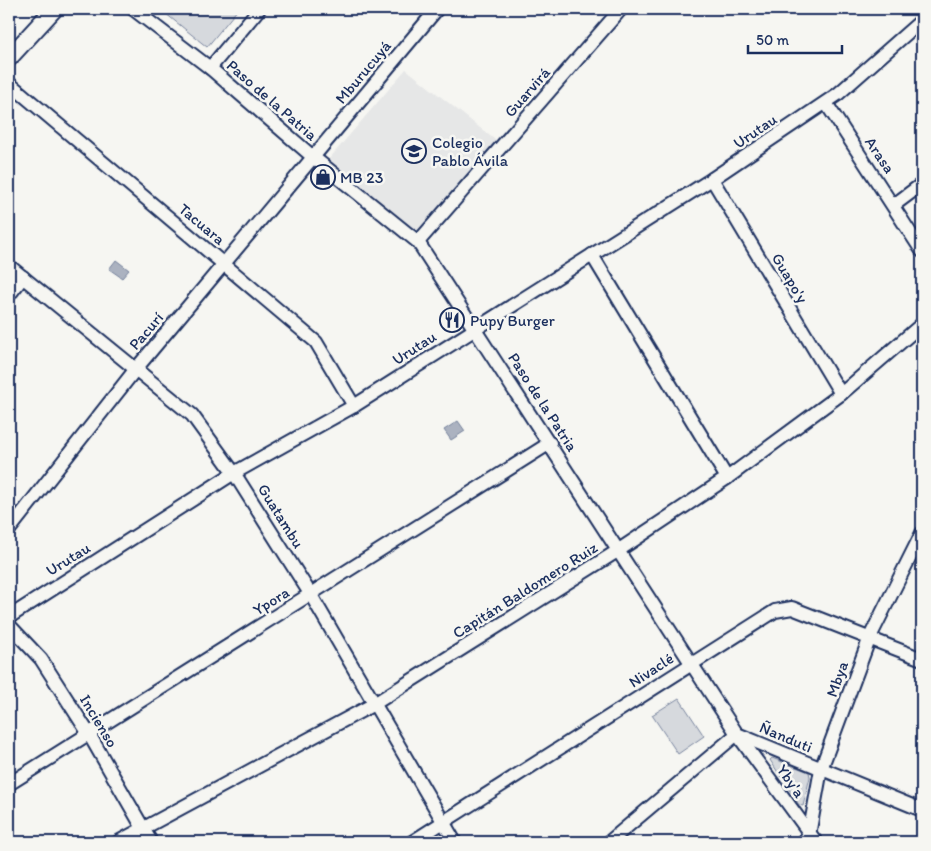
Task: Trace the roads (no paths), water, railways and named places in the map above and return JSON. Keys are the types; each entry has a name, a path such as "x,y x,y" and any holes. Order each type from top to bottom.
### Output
{"main road":[{"path":"9,58 54,9"}],"street":[{"name":"Paso de la Patria","path":"132,9 210,68 313,157 418,242 620,550 691,664"},
{"path":"210,68 259,9"},
{"name":"Mburucuyá","path":"313,157 437,9"},
{"name":"Guarvirá","path":"418,242 621,9"},
{"name":"Urutau","path":"9,617 234,473 354,406 712,179 826,103 922,20"},
{"name":"Tacuara","path":"9,83 316,342 354,406"},
{"name":"Arasa","path":"826,103 894,205 922,251"},
{"name":"Pacurí","path":"9,530 135,370 313,157"},
{"name":"Guapo'y","path":"712,179 840,394"},
{"path":"894,205 922,184"},
{"path":"592,255 727,478"},
{"name":"Guatambu","path":"9,266 192,415 234,473 311,595 455,842"},
{"path":"9,294 23,277"},
{"name":"Capitán Baldomero Ruiz","path":"118,842 374,704 620,550 727,478 840,394 922,324"},
{"name":"Ypora","path":"9,784 550,443"},
{"name":"Mbya","path":"810,840 821,770 870,637 922,533"},
{"name":"Nivaclé","path":"412,842 775,611 792,608 922,659"},
{"name":"Incienso","path":"9,625 41,658 89,734 151,842"},
{"name":"Yby'a","path":"691,664 810,840"},
{"name":"Ñanduti","path":"609,842 737,734 922,810"}],"place":[{"name":"Colegio Pablo Ávila","path":"414,151"},
{"name":"MB 23","path":"323,177"},
{"name":"Pupy Burger","path":"452,320"}]}
